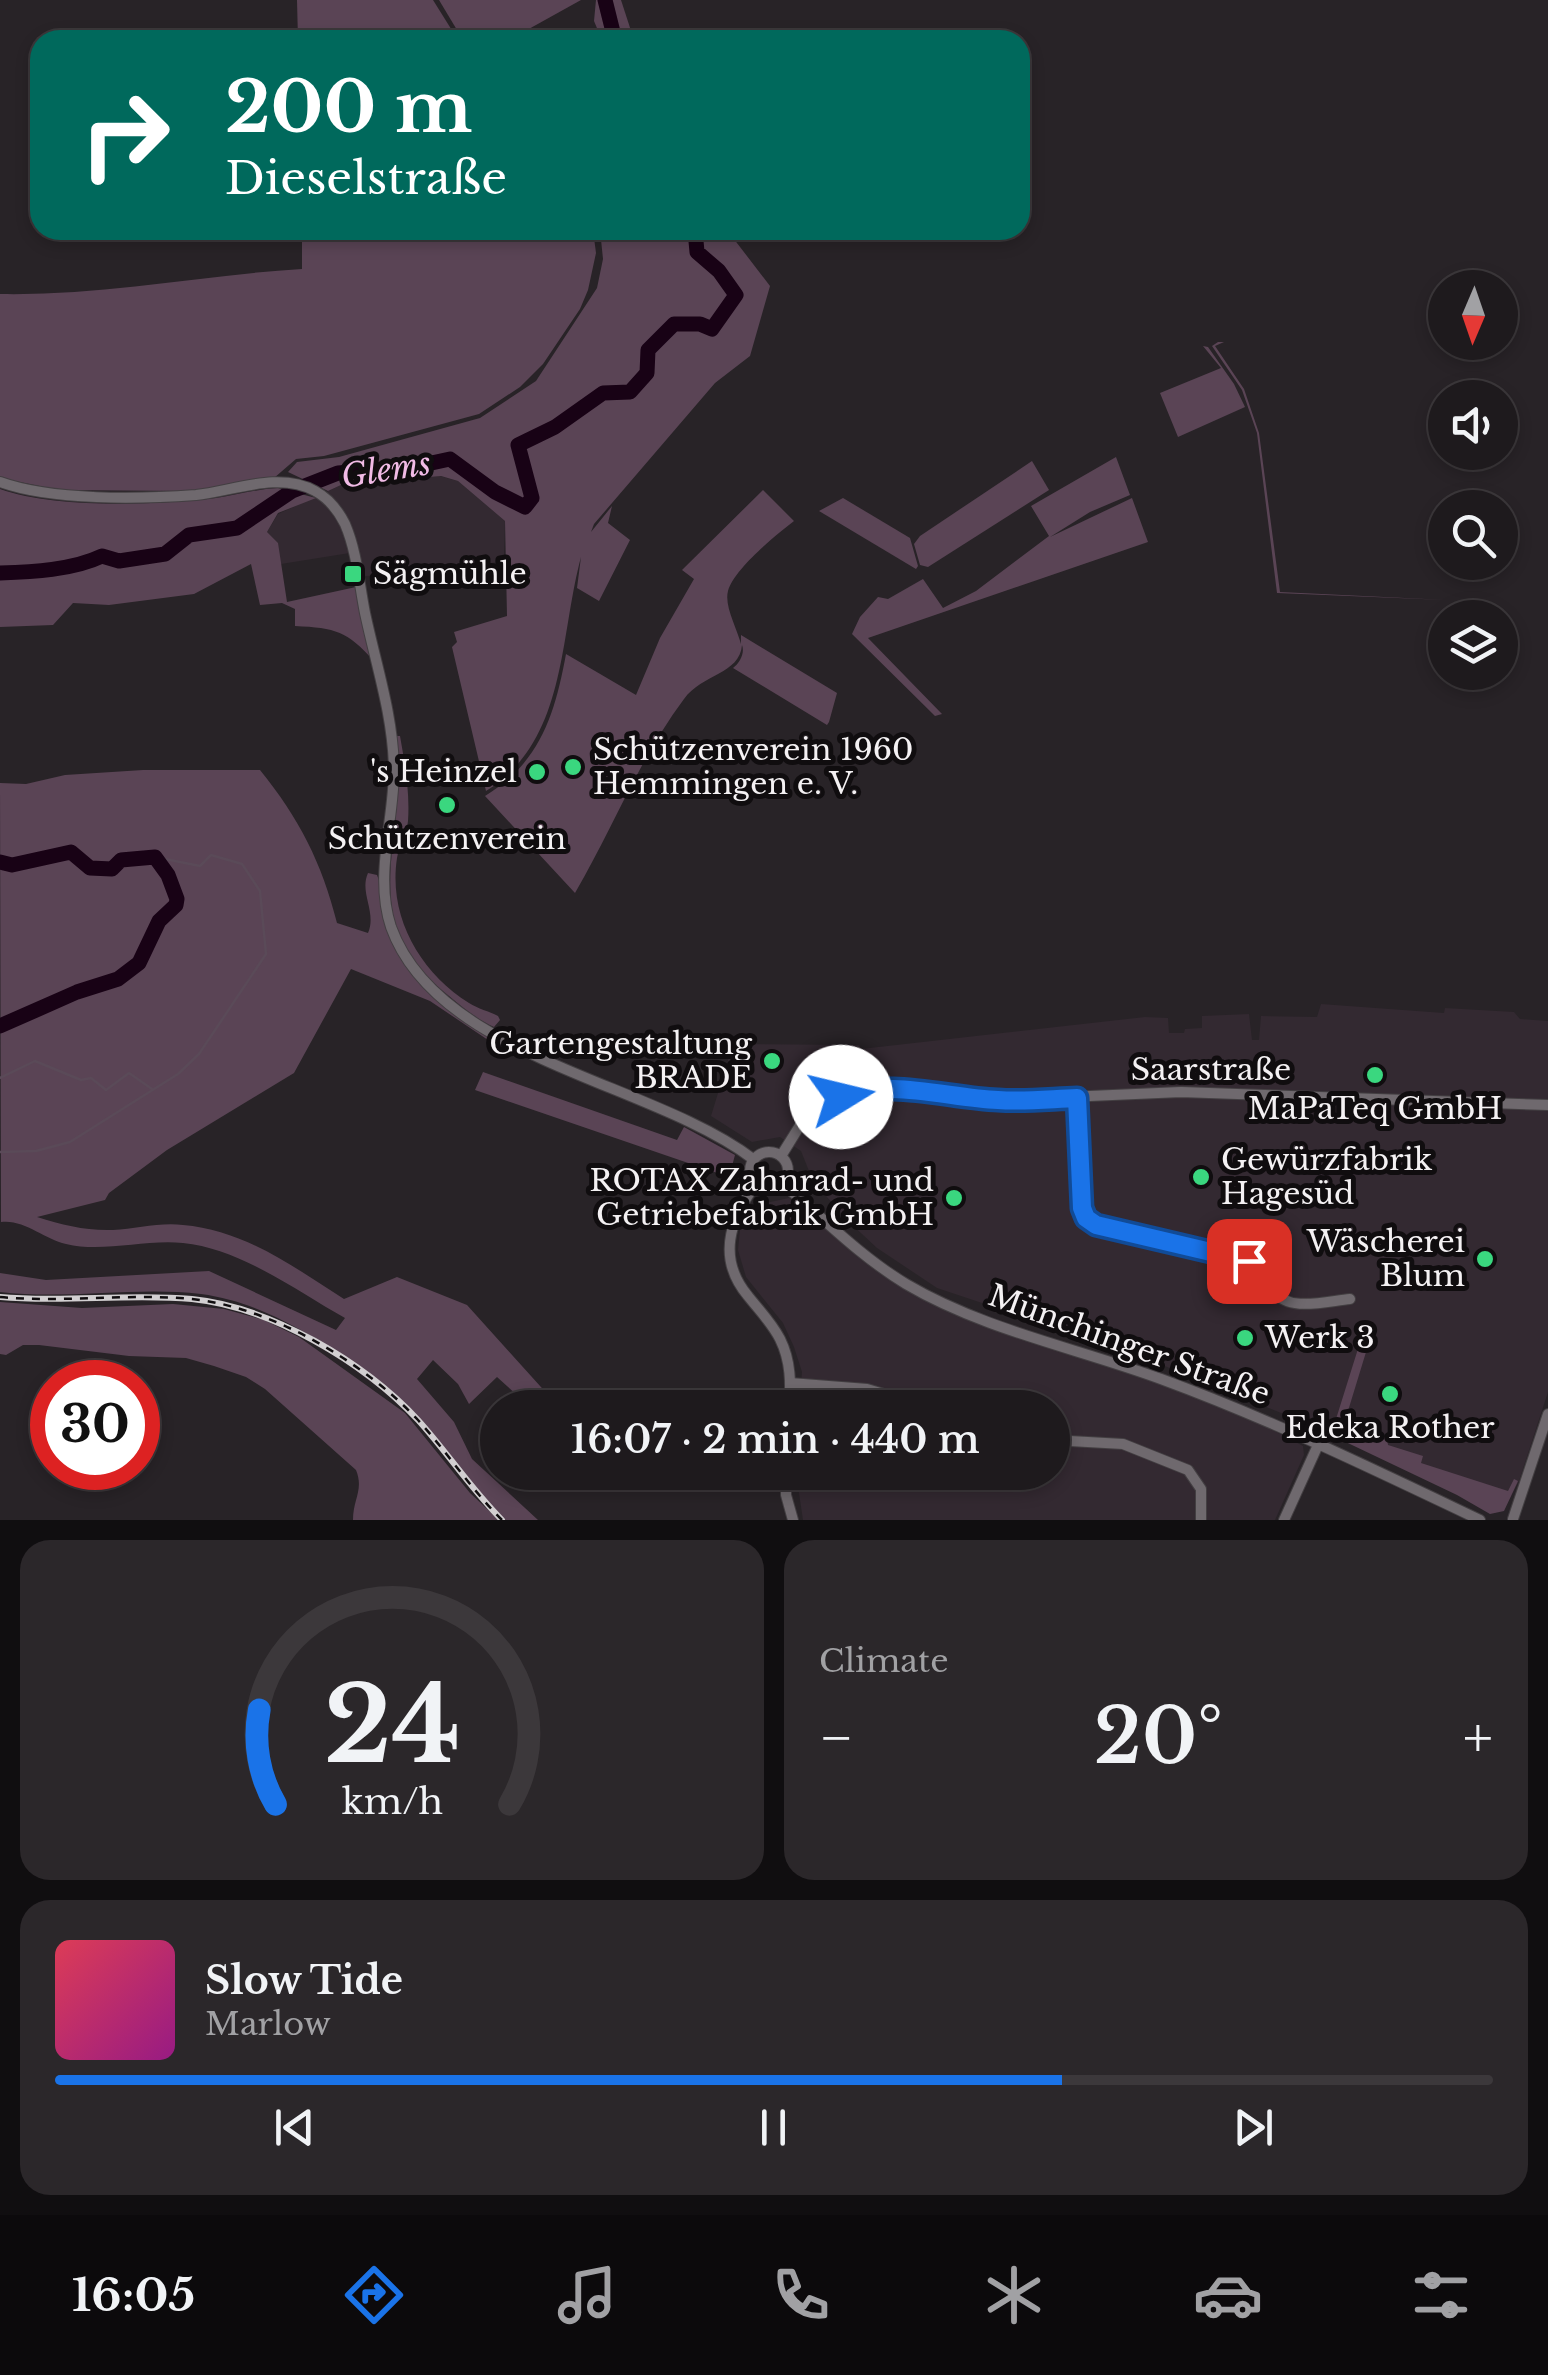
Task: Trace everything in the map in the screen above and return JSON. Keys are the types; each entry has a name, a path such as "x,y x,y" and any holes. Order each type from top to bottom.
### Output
{"street":[{"path":"0,482 38,492 80,495 192,495 290,483 316,491 330,502 345,525 390,723 394,780 384,882 390,924 406,956 442,996 497,1034 548,1062 694,1123 754,1159"},
{"name":"Saarstraße","path":"782,1156 799,1127 814,1114 860,1090 996,1100 1181,1092 1548,1105"},
{"path":"1077,1098 1081,1202 1088,1220 1255,1263 1276,1294 1288,1303 1350,1299"},
{"path":"765,1152 782,1156 788,1170 783,1184 770,1190 756,1184 750,1172 754,1159 765,1152"},
{"path":"756,1184 733,1220 728,1238 729,1259 740,1285 778,1335 788,1360 790,1390"},
{"name":"Münchinger Straße","path":"783,1184 855,1248 925,1294 964,1312 1174,1384 1480,1520"},
{"path":"790,1383 870,1390"},
{"path":"1505,1520 1514,1520 1548,1414"},
{"path":"1070,1441 1124,1444 1188,1470 1201,1489 1200,1520"},
{"path":"1284,1520 1318,1445"},
{"path":"786,1490 793,1520"}],"shaded area":[{"path":"297,0 433,0 452,30 298,30"},
{"path":"439,0 581,0 527,30 457,30"},
{"path":"596,0 621,0 631,30 598,30 594,21"},
{"path":"302,240 594,240 596,253 580,309 543,364 520,387 479,414 324,456 296,459 274,478 226,487 186,491 59,490 0,478 0,294 114,289 302,269"},
{"path":"601,240 735,240 770,286 750,356 715,383 594,524 591,532 612,506 608,523 630,540 599,601 577,588 581,557 556,686 546,717 532,745 512,770 486,791 452,647 457,642 454,632 507,616 505,521 458,481 441,476 341,485 328,491 288,472 297,462 339,457 480,418 536,381 597,288 603,259"},
{"path":"1224,342 1215,346 1244,389 1259,433 1280,592 1446,600 1277,593 1257,433 1242,390 1212,346"},
{"path":"1203,346 1208,347 1234,384 1245,407 1178,437 1160,393 1221,368"},
{"path":"1116,457 1130,495 1090,512 1050,537 1132,498 1148,542 868,638 942,714 935,716 852,634 860,617 878,597 888,599 923,579 943,608 976,591 1049,536 1031,506"},
{"path":"1032,461 1049,490 928,567 920,565 914,544 920,536"},
{"path":"440,476 458,481 505,521 504,561 416,575 363,576 356,552 281,564 267,532 278,514 341,485"},
{"path":"278,488 316,498 278,513 267,532 278,543 287,602 356,587 374,661 340,633 295,626 295,609 282,603 260,605 251,564 194,594 109,605 73,603 53,625 0,627 0,489 49,500 136,504"},
{"path":"763,490 794,521 738,573 728,591 729,610 741,644 741,635 837,693 829,722 827,725 733,668 741,658 742,645 735,662 692,691 668,722 575,893 485,796 519,768 542,735 566,654 636,695 660,638 694,579 682,570"},
{"path":"843,498 910,538 916,569 819,511"},
{"path":"396,736 400,736 408,800 396,880 403,922 422,959 436,976 469,1003 498,1016 500,1020 494,1027 465,1009 426,975 399,935 390,892 397,794"},
{"path":"260,770 308,842 337,923 368,933 371,918 366,880 368,873 377,875 398,952 419,980 489,1034 491,1042 430,1001 351,969 294,1073 167,1150 105,1200 37,1217 93,1230 166,1224 205,1228 268,1252 344,1299 397,1277 467,1305 544,1390 511,1390 497,1377 469,1404 458,1384 433,1360 417,1379 454,1422 472,1459 480,1466 480,1490 506,1490 538,1520 502,1520 406,1408 342,1360 342,1355 257,1309 220,1297 176,1292 0,1292 0,1273 46,1280 209,1271 336,1330 345,1318 267,1272 205,1247 169,1242 80,1246 18,1223 1,1222 0,783 26,784 65,775"},
{"path":"1321,1004 1444,1013 1445,1008 1514,1012 1520,1019 1548,1021 1548,1392 1519,1481 1507,1504 1135,1354 937,1288 877,1248 847,1220 813,1181 801,1151 780,1137 752,1142 711,1116 733,1044 859,1045 861,1049 1145,1017 1168,1018 1169,1033 1184,1033 1185,1029 1202,1028 1202,1016 1249,1014 1252,1040 1259,1040 1261,1016 1317,1017"},
{"path":"483,1072 677,1140 684,1127 735,1155 729,1177 475,1090"},
{"path":"789,1198 853,1251 955,1315 1204,1400 1303,1446 1304,1455 1275,1520 803,1520 799,1490 1070,1490 1070,1390 800,1390 802,1372 794,1347 783,1323 746,1277 738,1250 740,1230 761,1204"},
{"path":"0,1302 82,1308 173,1304 224,1309 264,1320 299,1337 405,1413 470,1493 499,1520 353,1520 359,1489 356,1470 265,1389 246,1377 186,1358 129,1356 39,1345 23,1345 6,1355 0,1354"},
{"path":"1362,1336 1370,1339 1344,1424 1387,1438 1388,1445 1423,1456 1421,1463 1508,1491 1514,1479 1518,1481 1504,1511 1490,1514 1331,1435"}],"waterway":[{"name":"Glems","path":"605,0 612,30"},
{"name":"Glems","path":"0,573 65,567 102,556 119,561 165,554 189,535 237,528 292,491 338,473 413,467 450,459 495,492 525,507 532,498 518,445 555,427 603,393 630,392 647,373 648,350 674,324 700,324 712,329 736,295 719,271 697,252 696,240"},
{"name":"Glems","path":"0,862 12,865 71,852 90,868 112,869 121,860 155,857 168,875 177,899 176,905 159,921 139,963 118,979 77,992 0,1026"},
{"name":"Glems","path":"0,1152 36,1151 70,1142 178,1074 199,1054 266,954 260,891 242,864 211,855 200,866 155,857"},
{"path":"0,1078 35,1061 81,1080 91,1078 106,1090 129,1073 152,1089"}],"railway":[{"path":"0,1297 192,1299 253,1313 284,1326 344,1358 396,1398 502,1520"}],"place":[{"name":"Sägmühle","path":"353,574"},
{"name":"Schützenverein 1960 Hemmingen e. V.","path":"573,767"},
{"name":"'s Heinzel","path":"537,772"},
{"name":"Schützenverein","path":"447,805"},
{"name":"Gartengestaltung BRADE","path":"772,1061"},
{"name":"MaPaTeq GmbH","path":"1375,1075"},
{"name":"Gewürzfabrik Hagesüd","path":"1201,1177"},
{"name":"ROTAX Zahnrad- und Getriebefabrik GmbH","path":"954,1198"},
{"name":"Wäscherei Blum","path":"1485,1259"},
{"name":"Werk 3","path":"1245,1338"},
{"name":"Edeka Rother","path":"1390,1394"}],"route":[{"path":"841,1097 860,1090 880,1089 996,1100 1077,1098 1081,1202 1088,1220 1249,1261"}]}
